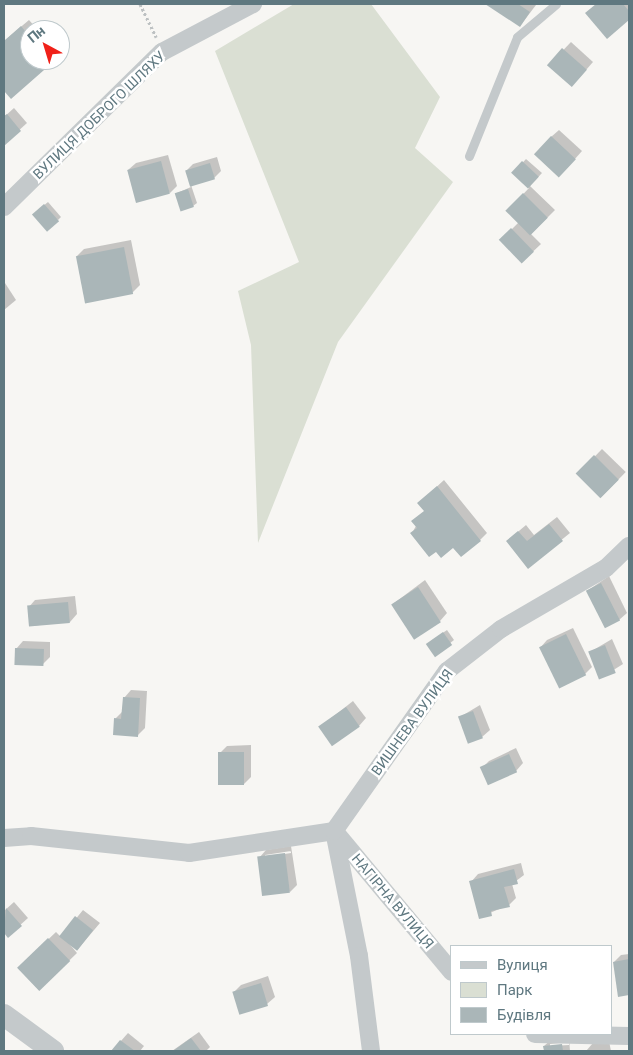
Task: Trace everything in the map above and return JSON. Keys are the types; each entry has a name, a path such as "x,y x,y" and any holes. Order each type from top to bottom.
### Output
{"street":[{"name":"ВУЛИЦЯ ДОБРОГО ШЛЯХУ","path":"4,207 162,52 253,4"},
{"name":"ВИШНЕВА ВУЛИЦЯ","path":"334,831 447,671 501,629 606,568 629,546"},
{"path":"4,838 31,836 189,853 334,831 359,956 371,1051"},
{"name":"НАГІРНА ВУЛИЦЯ","path":"334,831 450,970"},
{"path":"4,1015 53,1051"},
{"path":"582,1035 629,1036"}],"lane":[{"path":"469,156 517,37 556,4"}],"path":[{"path":"140,4 162,52"}],"green space":[{"path":"294,4 371,4 440,97 415,148 453,182 338,342 258,543 251,345 238,291 299,262 215,51"}],"building":[{"path":"485,4 518,4 530,12 520,27"},
{"path":"596,4 623,4 629,11 629,20 607,39 585,13"},
{"path":"20,27 20,70 44,70 11,99 4,91 4,41"},
{"path":"562,48 587,70 572,87 547,65"},
{"path":"7,114 21,131 4,146 4,116"},
{"path":"551,136 576,159 559,177 534,154"},
{"path":"161,161 170,194 136,203 127,170"},
{"path":"522,161 539,177 528,188 511,173"},
{"path":"210,163 215,179 190,187 185,171"},
{"path":"188,189 194,207 181,211 175,193"},
{"path":"523,193 548,218 530,235 505,211"},
{"path":"44,204 59,221 47,232 32,214"},
{"path":"511,228 534,252 522,264 499,240"},
{"path":"124,247 133,294 85,303 76,256"},
{"path":"594,455 619,480 600,498 576,473"},
{"path":"437,486 481,541 461,557 453,548 441,558 436,552 429,557 410,533 417,528 411,521 424,511 417,503"},
{"path":"549,524 563,541 528,569 506,541 518,531 527,541"},
{"path":"601,583 620,620 605,628 586,591"},
{"path":"418,587 441,622 414,640 391,604"},
{"path":"68,602 70,623 29,626 27,606"},
{"path":"443,632 452,645 435,657 426,644"},
{"path":"566,634 586,675 559,688 539,647"},
{"path":"605,645 616,673 599,679 588,651"},
{"path":"15,648 44,649 43,666 14,665"},
{"path":"123,697 140,698 138,737 113,735 114,718 121,719"},
{"path":"346,707 360,727 332,746 318,727"},
{"path":"473,711 483,738 468,744 458,716"},
{"path":"218,752 244,752 244,785 218,785"},
{"path":"509,754 517,772 488,785 480,767"},
{"path":"285,853 290,893 262,896 257,856"},
{"path":"514,869 518,884 504,887 510,907 491,911 492,916 479,919 469,881"},
{"path":"6,908 22,926 8,938 4,933"},
{"path":"75,916 93,930 77,951 59,936"},
{"path":"48,938 70,961 39,991 17,968"},
{"path":"629,959 629,995 618,997 613,962"},
{"path":"261,983 268,1006 239,1015 232,992"},
{"path":"191,1038 201,1051 173,1051"},
{"path":"120,1040 135,1051 111,1051"},
{"path":"562,1044 563,1051 544,1051 543,1046"}]}
